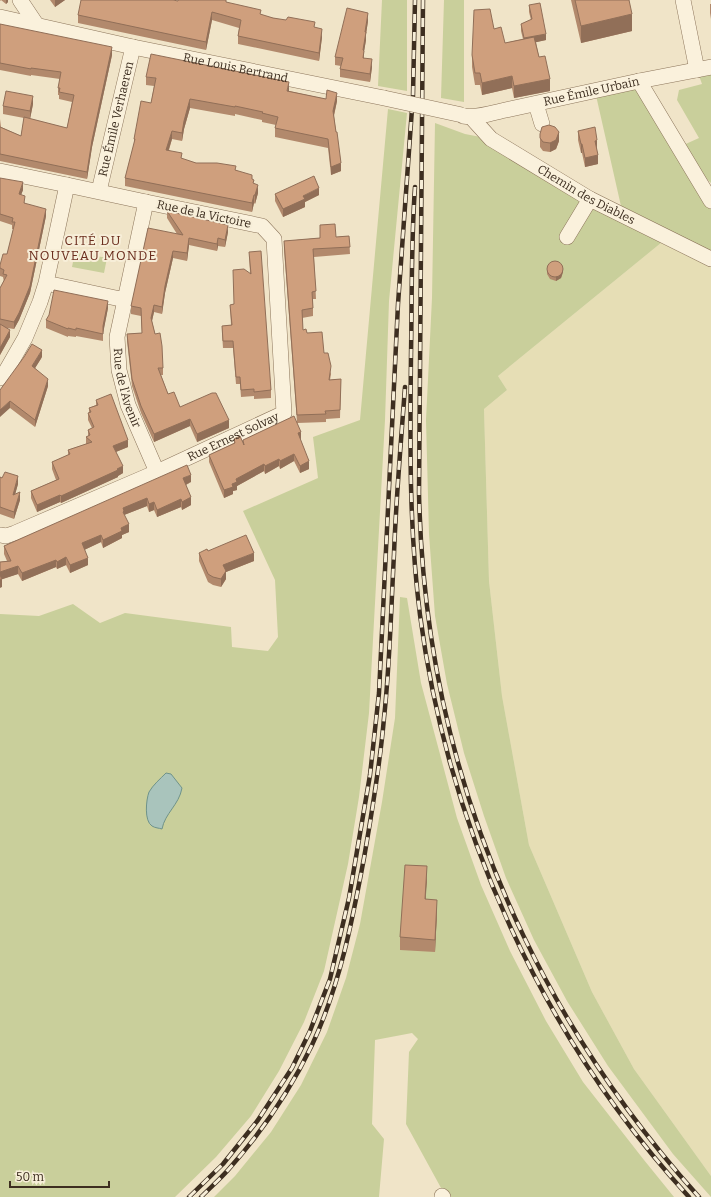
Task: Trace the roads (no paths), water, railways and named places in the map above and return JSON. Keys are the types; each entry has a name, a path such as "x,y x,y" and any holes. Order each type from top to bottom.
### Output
{"street":[{"path":"20,0 36,24"},
{"path":"683,0 704,69"},
{"name":"Rue Louis Bertrand","path":"0,17 467,116"},
{"name":"Rue Émile Verhaeren","path":"99,191 133,46"},
{"name":"Rue Émile Urbain","path":"467,116 487,115 639,81 704,69"},
{"path":"639,81 707,191 711,201"},
{"path":"536,104 542,124"},
{"name":"Chemin des Diables","path":"467,116 491,139 590,199 711,259"},
{"path":"0,171 66,185 46,283 25,338 6,371 0,378"},
{"name":"Rue de la Victoire","path":"66,185 262,226"},
{"path":"567,237 590,199"},
{"name":"Rue de l'Avenir","path":"146,202 117,336 119,370 128,405 157,472"},
{"name":"Rue Ernest Solvay","path":"3,535 15,533 157,472 284,413 274,239 262,226"},
{"path":"46,283 125,300"}],"water":[{"path":"166,773 171,774 182,788 178,799 166,818 162,829 153,827 149,823 147,815 147,800 149,792"}],"railway":[{"path":"189,1197 223,1164 258,1120 292,1068 310,1031 330,979 349,898 370,775 379,693 398,304 413,95 415,0"},
{"path":"423,0 419,493 423,565 431,636 446,714 466,790 492,864 524,936 560,1006 602,1073 648,1137 699,1197"},
{"path":"415,187 412,250 410,420 412,518 416,583 434,695 453,774 479,851 510,927 547,999 589,1069 637,1135 689,1197"},
{"path":"201,1197 228,1170 264,1126 295,1078 322,1022 338,976 344,953 364,858 376,788 382,736 389,656 396,512 405,387"}],"district":[{"name":"CITÉ DU NOUVEAU MONDE","path":"93,248"}]}
